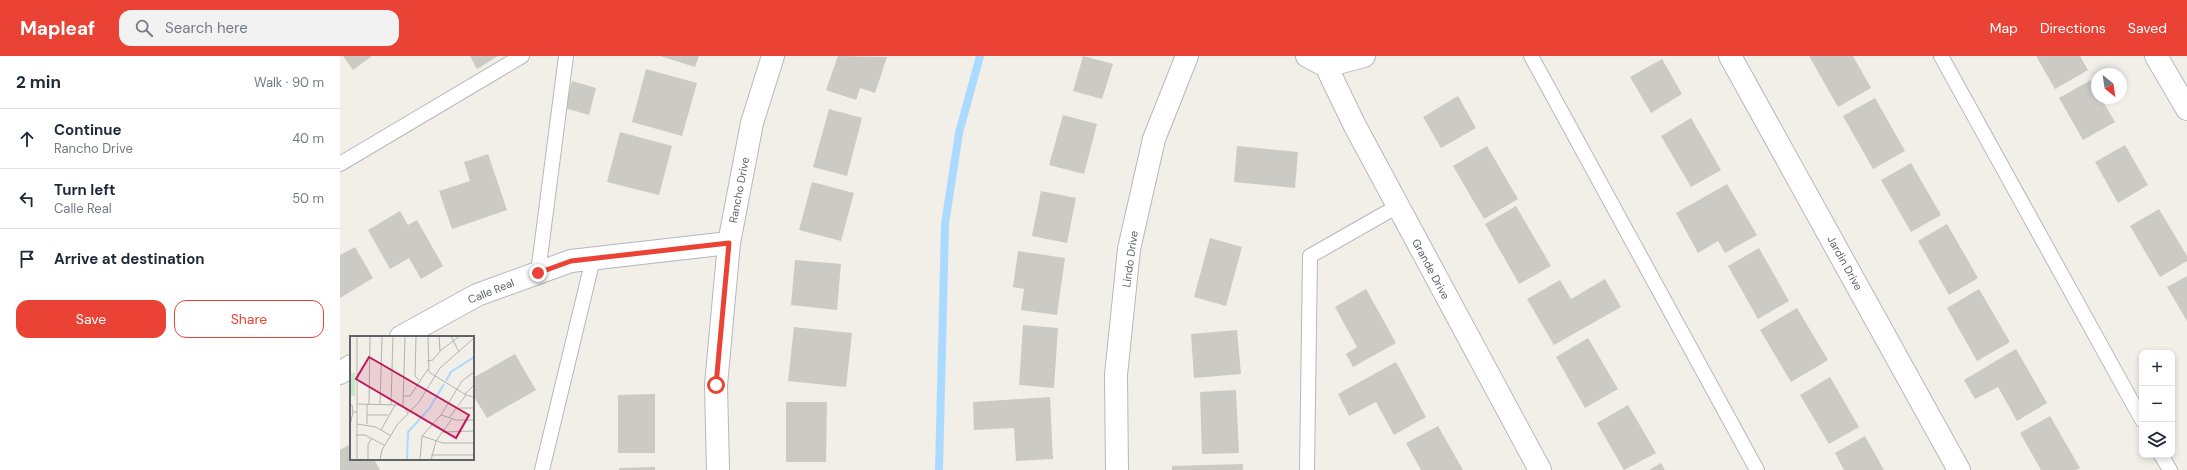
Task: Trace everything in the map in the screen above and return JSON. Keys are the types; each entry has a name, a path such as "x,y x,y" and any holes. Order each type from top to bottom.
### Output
{"street":[{"name":"Rancho Drive","path":"718,470 716,385 729,243 752,123 773,56"},
{"name":"Lindo Drive","path":"1117,470 1116,375 1129,249 1154,139 1186,56"},
{"path":"1317,61 1364,56"},
{"name":"Jardin Drive","path":"1730,56 1959,470"},
{"path":"2156,56 2187,109"},
{"name":"Grande Drive","path":"1317,61 1355,126 1540,470"},
{"name":"Calle Real","path":"403,336 476,295 571,261 729,243"},
{"path":"340,373 350,367"}],"lane":[{"path":"340,164 522,56"},
{"path":"538,273 566,56"},
{"path":"1531,56 1757,470"},
{"path":"1941,56 2139,415"},
{"path":"1307,470 1310,256 1398,206"},
{"path":"542,470 594,259"},
{"path":"2164,458 2170,470"}],"building":[{"path":"343,56 372,56 353,70"},
{"path":"470,56 498,56 477,69"},
{"path":"660,56 699,56 695,67"},
{"path":"838,56 887,57 875,93 860,88 856,100 826,90"},
{"path":"1083,56 1113,64 1102,99 1073,91"},
{"path":"1809,56 1853,56 1871,88 1838,107"},
{"path":"2036,56 2080,56 2088,70 2055,89"},
{"path":"1662,59 1682,94 1651,113 1630,77"},
{"path":"646,69 697,83 682,136 632,122"},
{"path":"2091,80 2091,104 2104,104 2115,122 2083,140 2059,98"},
{"path":"572,81 596,88 589,115 565,108"},
{"path":"1458,96 1476,128 1441,148 1423,117"},
{"path":"1875,98 1905,151 1873,169 1843,116"},
{"path":"829,109 862,118 847,176 813,167"},
{"path":"1063,115 1097,124 1084,174 1049,165"},
{"path":"1691,118 1721,170 1691,187 1661,136"},
{"path":"620,132 672,146 659,195 607,182"},
{"path":"2125,145 2148,185 2118,203 2095,162"},
{"path":"1237,146 1298,152 1295,188 1234,182"},
{"path":"1487,146 1518,199 1484,219 1453,166"},
{"path":"488,154 507,210 452,229 439,191 470,181 464,162"},
{"path":"1911,163 1941,215 1911,232 1881,180"},
{"path":"812,182 854,193 841,241 799,230"},
{"path":"1727,184 1757,235 1725,253 1718,241 1698,253 1676,213"},
{"path":"1041,191 1076,198 1067,243 1032,236"},
{"path":"1516,206 1551,266 1519,284 1485,224"},
{"path":"2159,209 2187,256 2187,261 2160,277 2130,226"},
{"path":"400,211 408,225 417,220 443,266 421,279 409,258 390,269 368,230"},
{"path":"1947,224 1978,278 1949,295 1918,241"},
{"path":"1210,238 1242,247 1226,306 1194,297"},
{"path":"355,247 373,278 340,298 340,255"},
{"path":"1759,248 1789,301 1758,319 1728,266"},
{"path":"1018,251 1065,258 1057,315 1021,310 1024,289 1013,287"},
{"path":"795,260 841,264 837,310 791,305"},
{"path":"2187,276 2187,321 2167,287"},
{"path":"1605,279 1621,307 1554,345 1527,299 1560,280 1571,299"},
{"path":"1366,289 1396,343 1353,367 1346,354 1357,347 1335,307"},
{"path":"1979,289 2010,342 1977,361 1947,308"},
{"path":"1797,308 1828,360 1791,382 1760,330"},
{"path":"1023,325 1058,328 1054,388 1019,385"},
{"path":"794,327 852,333 846,387 788,381"},
{"path":"1237,330 1241,374 1194,378 1191,334"},
{"path":"1588,338 1618,389 1585,408 1556,357"},
{"path":"2016,349 2047,403 2017,421 1998,387 1975,399 1964,380"},
{"path":"515,354 536,390 487,418 474,397 474,377"},
{"path":"1396,362 1426,417 1394,435 1376,402 1349,416 1338,394"},
{"path":"1830,377 1859,427 1829,444 1800,395"},
{"path":"1236,390 1239,453 1202,454 1200,392"},
{"path":"655,394 655,453 618,453 618,395"},
{"path":"1050,397 1053,459 1016,461 1014,428 974,430 973,402"},
{"path":"786,402 827,402 826,462 786,462"},
{"path":"1628,405 1656,453 1624,470 1597,423"},
{"path":"2050,416 2080,468 2076,470 2041,470 2020,433"},
{"path":"1438,426 1463,470 1421,470 1406,443"},
{"path":"1865,436 1884,470 1844,470 1835,453"},
{"path":"350,445 350,460 376,460 375,461 380,470 340,470 340,450"},
{"path":"1661,463 1665,470 1649,470"},
{"path":"1243,464 1243,470 1172,470 1172,466"},
{"path":"655,467 655,470 619,470 619,468"}],"waterway":[{"path":"939,470 945,224 959,133 980,56"}],"route":[{"path":"538,273 571,261 729,243 716,385"}]}
